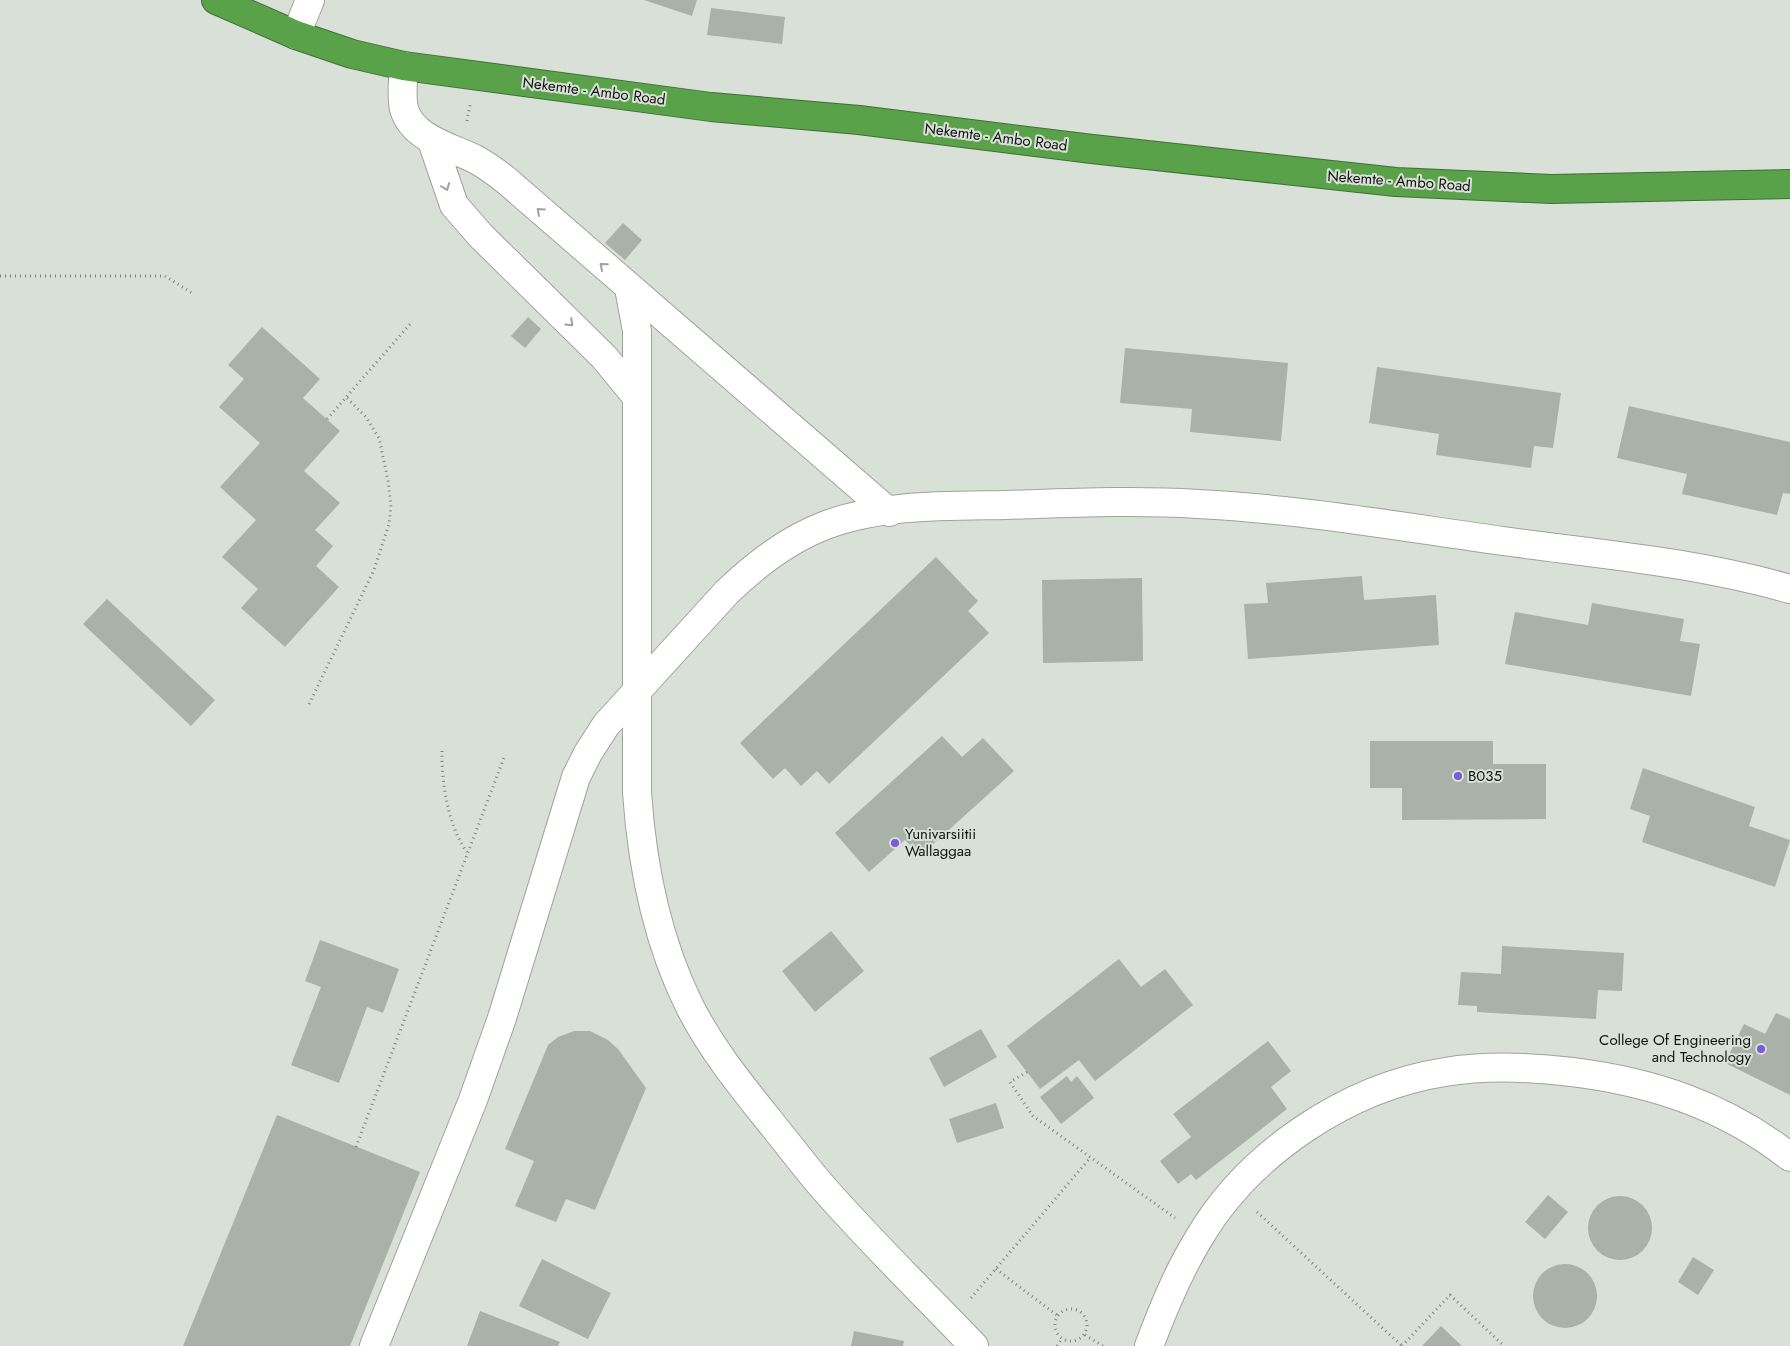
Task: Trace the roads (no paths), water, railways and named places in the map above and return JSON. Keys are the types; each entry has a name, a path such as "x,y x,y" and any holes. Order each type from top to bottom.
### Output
{"highway":[{"name":"Nekemte - Ambo Road","path":"216,0 296,35 352,54 404,66 711,107 859,120 1101,150 1387,181 1551,189 1790,184"}],"street":[{"path":"296,35 310,0"},
{"path":"404,66 402,91 404,110 414,126 432,141 490,168 889,512"},
{"path":"432,141 454,205 481,236 604,357 636,396"},
{"path":"629,288 637,331 637,775 642,853 666,949 690,1007 719,1057 827,1192 974,1346"},
{"path":"374,1346 473,1100 502,1018 576,777 588,753 606,725 727,592 748,572 772,555 826,525 889,512 958,506 1126,502 1233,506 1660,562 1769,583 1790,589"},
{"path":"1149,1346 1169,1296 1199,1237 1234,1191 1263,1163 1297,1135 1354,1101 1421,1077 1445,1072 1486,1068 1595,1075 1677,1094 1703,1104 1749,1128 1790,1157"}],"place":[{"name":"B035","path":"1458,776"},
{"name":"Yunivarsiitii Wallaggaa","path":"895,843"},
{"name":"College Of Engineering and Technology","path":"1761,1049"}]}
